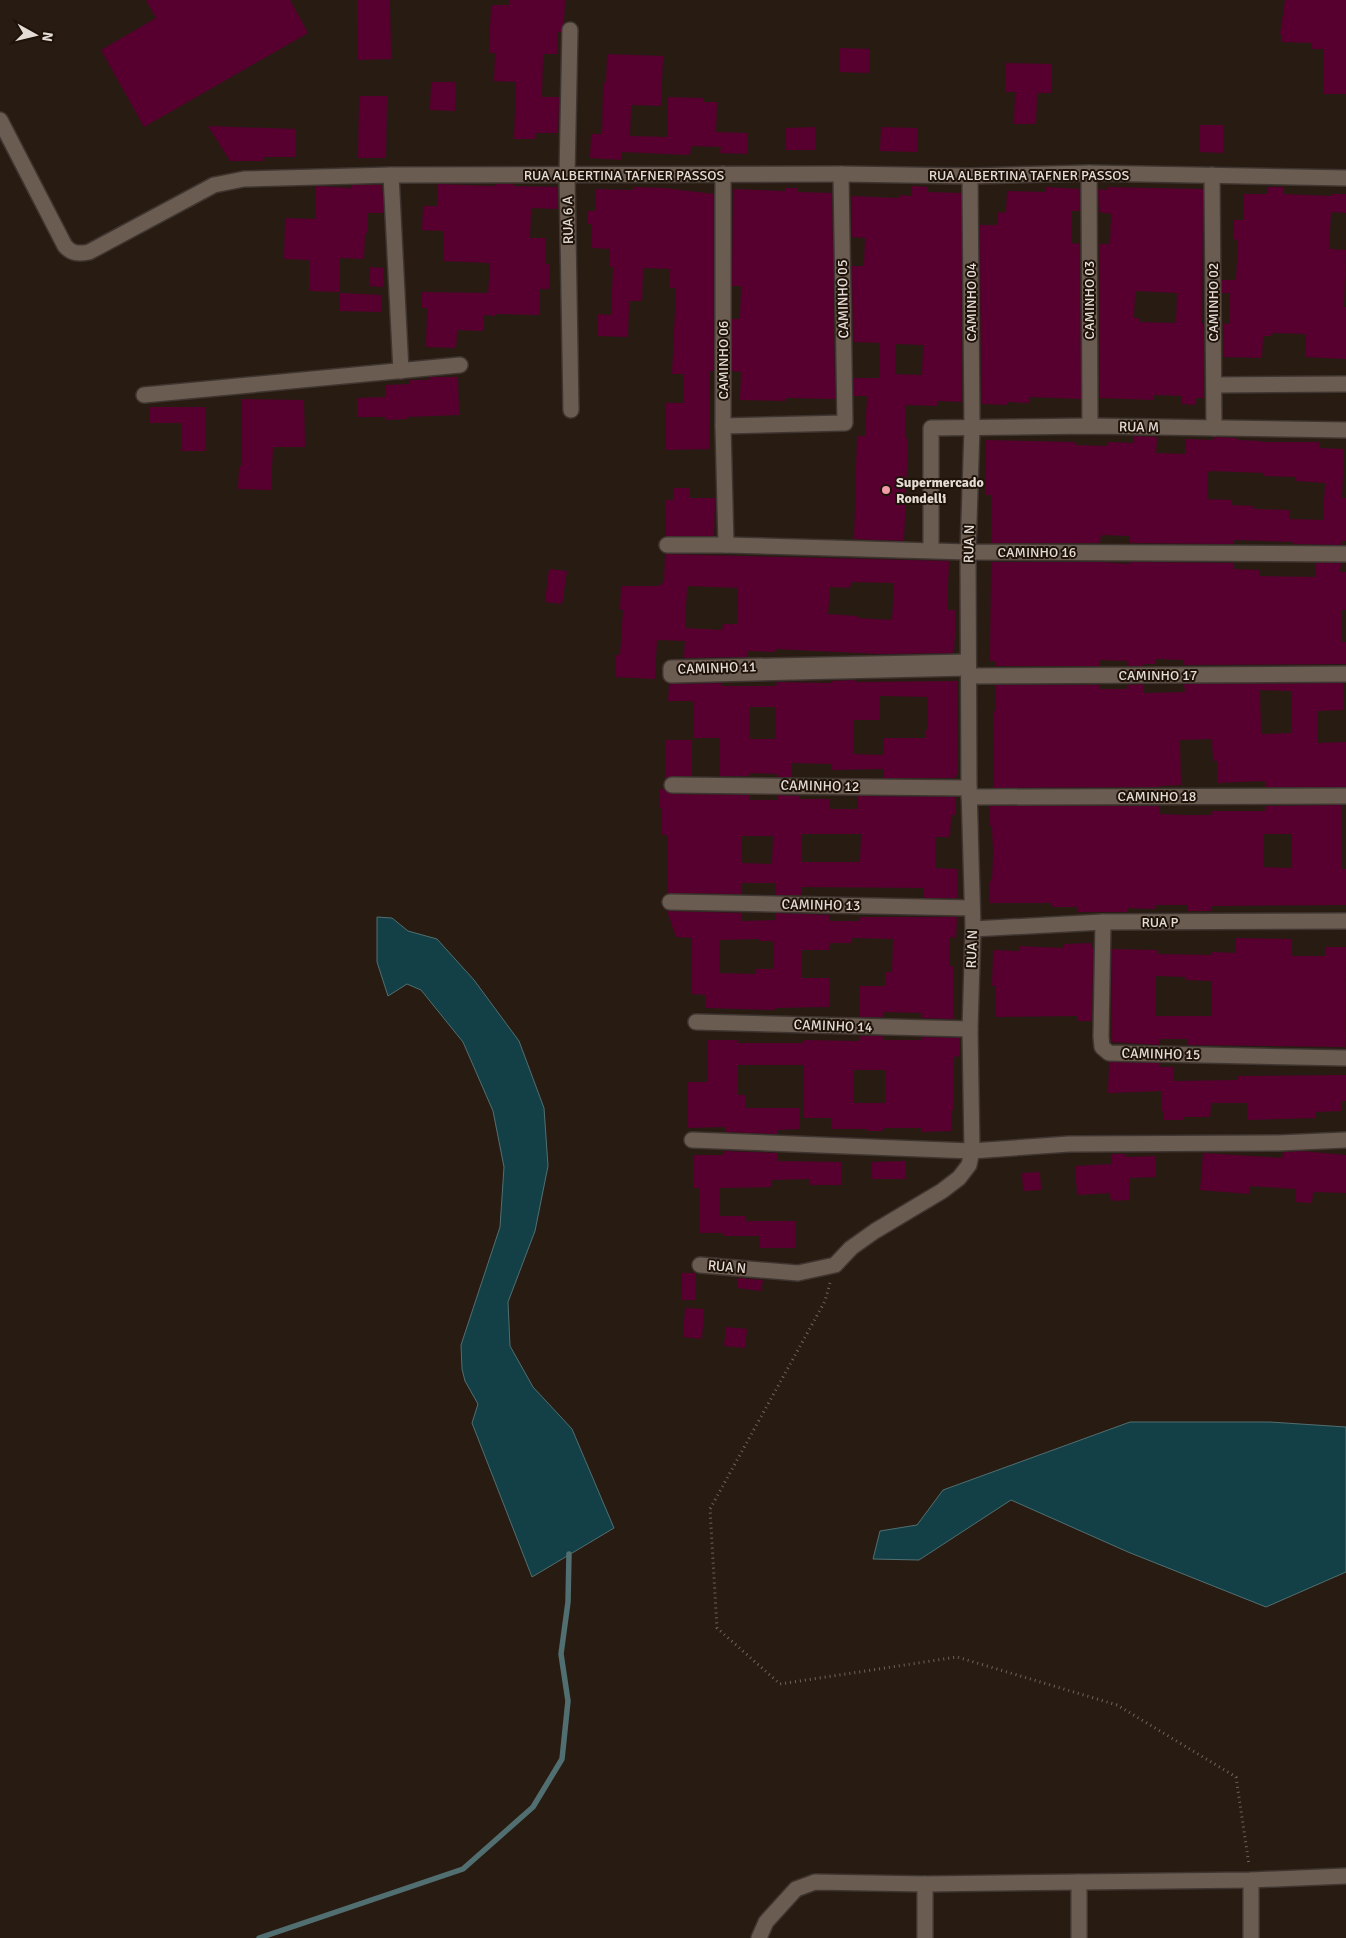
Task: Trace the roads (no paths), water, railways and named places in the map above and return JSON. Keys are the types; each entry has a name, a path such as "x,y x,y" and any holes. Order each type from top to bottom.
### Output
{"street":[{"name":"RUA 6 A","path":"570,30 567,175 572,410"},
{"name":"RUA ALBERTINA TAFNER PASSOS","path":"0,120 65,246 70,252 82,254 214,184 244,179 391,175 842,174 970,176 1089,173 1346,178"},
{"name":"CAMINHO 03","path":"1089,173 1090,426"},
{"name":"CAMINHO 06","path":"723,174 723,426 726,545"},
{"name":"CAMINHO 05","path":"723,426 844,424 842,174"},
{"path":"391,175 402,371"},
{"name":"CAMINHO 02","path":"1212,175 1214,428"},
{"name":"CAMINHO 04","path":"970,176 972,428"},
{"path":"144,395 460,365"},
{"path":"1214,385 1346,384"},
{"name":"RUA M","path":"931,550 931,428 1090,426 1346,430"},
{"name":"RUA N","path":"700,1265 798,1273 835,1265 851,1248 875,1230 959,1178 969,1165 972,1151 970,1029 973,930 969,792 968,552 972,428"},
{"name":"CAMINHO 16","path":"667,546 726,545 968,552 1346,554"},
{"name":"CAMINHO 11","path":"968,662 969,672 671,675 671,668 968,662"},
{"name":"CAMINHO 17","path":"969,672 1346,674"},
{"name":"CAMINHO 12","path":"672,785 969,792"},
{"name":"CAMINHO 18","path":"969,792 1346,796"},
{"name":"CAMINHO 13","path":"670,902 972,908"},
{"name":"RUA P","path":"973,930 1103,922 1346,921"},
{"name":"CAMINHO 15","path":"1103,922 1101,1037 1102,1047 1109,1053 1346,1058"},
{"name":"CAMINHO 14","path":"696,1022 970,1029"},
{"path":"692,1140 972,1151 1069,1144 1278,1143 1346,1140"},
{"path":"759,1938 766,1922 796,1889 815,1882 925,1884 1251,1880 1346,1876"},
{"path":"1250,1938 1251,1880"},
{"path":"1078,1882 1079,1938"},
{"path":"924,1938 925,1884"}],"water":[{"path":"377,917 392,918 408,931 437,939 474,980 519,1041 544,1108 548,1166 535,1231 508,1302 510,1346 533,1387 572,1429 614,1528 532,1577 472,1423 478,1404 465,1381 462,1369 461,1345 500,1227 504,1167 493,1111 463,1042 421,990 407,984 388,996 377,962"},
{"path":"1130,1422 1270,1422 1346,1427 1346,1572 1266,1607 1128,1552 1011,1500 919,1560 873,1559 880,1531 917,1525 943,1490"}],"waterway":[{"path":"259,1938 463,1869 533,1807 562,1759 568,1701 561,1654 568,1602 569,1554"}],"place":[{"name":"Supermercado Rondelli","path":"886,490"}]}
